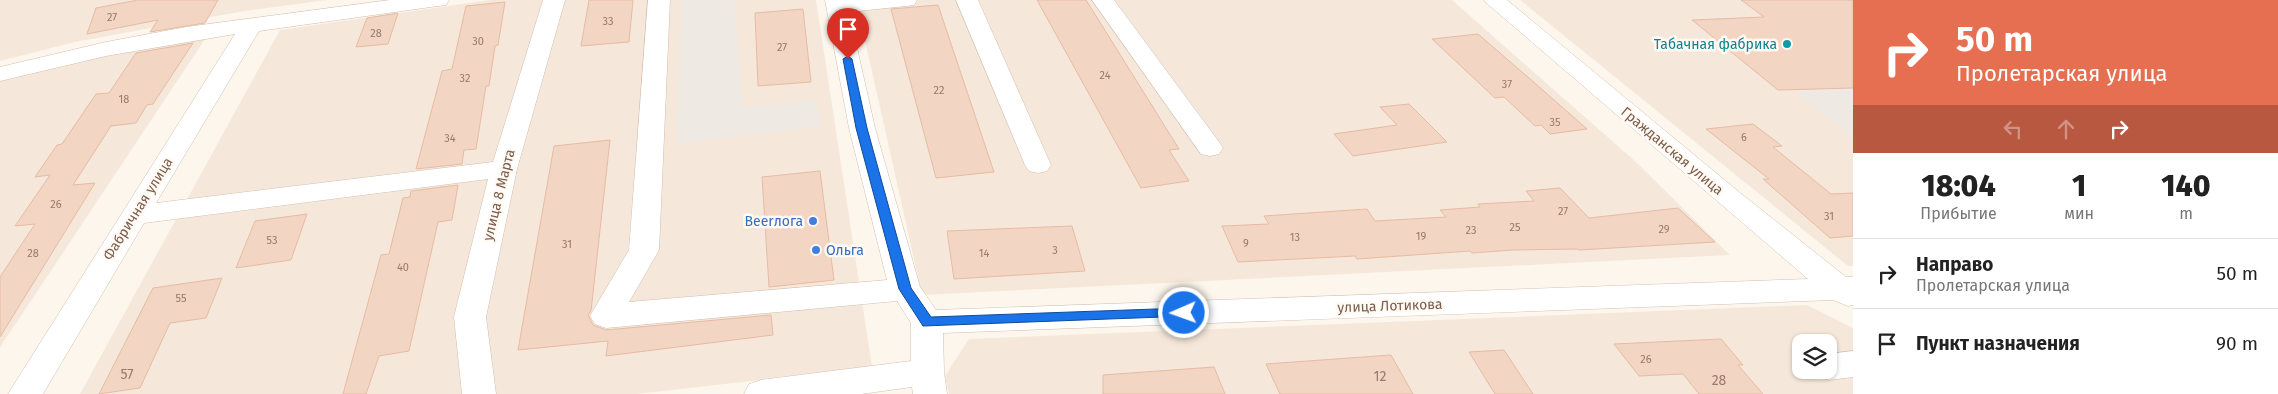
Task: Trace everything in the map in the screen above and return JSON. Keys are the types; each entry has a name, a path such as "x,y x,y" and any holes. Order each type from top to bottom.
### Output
{"street":[{"path":"0,74 115,47 252,24 438,0"},
{"name":"улица 8 Марта","path":"479,394 470,317 504,169 554,0"},
{"path":"659,0 644,250 606,316 905,289"},
{"path":"761,394 929,383 928,322 905,289 862,128 837,3 906,0"},
{"path":"967,0 1038,165"},
{"path":"1103,0 1210,148"},
{"name":"Гражданская улица","path":"1494,0 1729,198 1849,292"},
{"name":"Фабричная улица","path":"25,394 252,24"},
{"path":"134,215 504,169"},
{"name":"улица Лотикова","path":"928,322 1849,292"},
{"path":"1837,366 1853,364"}],"shaded area":[{"path":"0,0 327,0 244,11 75,42 0,61"},
{"path":"490,0 816,0 872,367 637,394 80,394 280,30"},
{"path":"682,0 734,0 742,108 816,100 821,126 676,144"},
{"path":"856,0 1452,0 1636,162 1730,255 922,295"},
{"path":"1520,0 1853,0 1853,266 1848,266"},
{"path":"205,39 0,347 0,81 143,47"},
{"path":"1853,88 1853,137 1793,90"},
{"path":"1807,305 1853,328 1853,394 949,394 945,376 969,339"}],"building":[{"path":"138,0 218,0 205,23 150,32 158,20 87,34 96,8"},
{"path":"589,0 633,0 629,42 581,46"},
{"path":"1037,0 1086,0 1179,149 1169,150 1189,181 1141,188"},
{"name":"Табачная фабрика","path":"1741,0 1853,0 1853,88 1778,90 1692,20 1764,17"},
{"path":"505,2 498,45 495,46 489,86 486,86 476,149 464,150 462,164 416,169 442,71 452,69 466,6"},
{"path":"938,5 994,172 936,178 891,9"},
{"path":"803,9 811,82 758,86 755,13"},
{"path":"398,13 388,44 356,47 367,18"},
{"path":"1478,34 1587,129 1550,134 1541,125 1535,126 1504,97 1495,98 1432,39"},
{"path":"193,43 153,104 147,105 136,123 111,126 73,185 95,183 0,337 0,277 35,224 15,226 50,175 35,177 57,145 62,144 96,94 109,93 136,53"},
{"path":"1409,104 1447,142 1353,156 1334,134 1397,125 1380,107"},
{"path":"1753,124 1782,146 1773,147 1831,194 1853,193 1853,236 1830,238 1763,179 1769,179 1706,129"},
{"path":"610,140 591,311 588,315 593,325 606,330 771,315 773,335 606,356 608,341 518,350 554,146"},
{"path":"820,171 834,280 769,287 762,177"},
{"path":"458,185 452,220 438,222 409,351 379,356 366,394 343,394 381,255 389,254 403,198 410,197 411,191"},
{"path":"1560,188 1589,218 1678,208 1715,242 1579,250 1513,250 1472,253 1470,251 1357,259 1355,256 1238,262 1222,226 1269,224 1264,216 1367,209 1375,221 1446,217 1440,210 1480,207 1478,204 1534,201 1526,191"},
{"path":"307,214 291,260 236,268 255,221"},
{"path":"1072,226 1085,271 954,279 947,231"},
{"path":"222,278 206,318 170,323 140,388 99,394 153,288"},
{"path":"1721,339 1743,365 1738,365 1763,394 1699,394 1683,374 1639,376 1614,344"},
{"path":"1504,350 1533,394 1495,394 1469,352"},
{"path":"1391,355 1413,394 1280,394 1266,364"},
{"path":"1214,367 1225,394 1103,394 1103,375"}],"place":[{"name":"Табачная фабрика","path":"1787,44"},
{"name":"Beerлога","path":"813,221"},
{"name":"Ольга","path":"816,250"}],"route":[{"path":"848,59 862,128 905,289 928,322 1184,313"}]}
